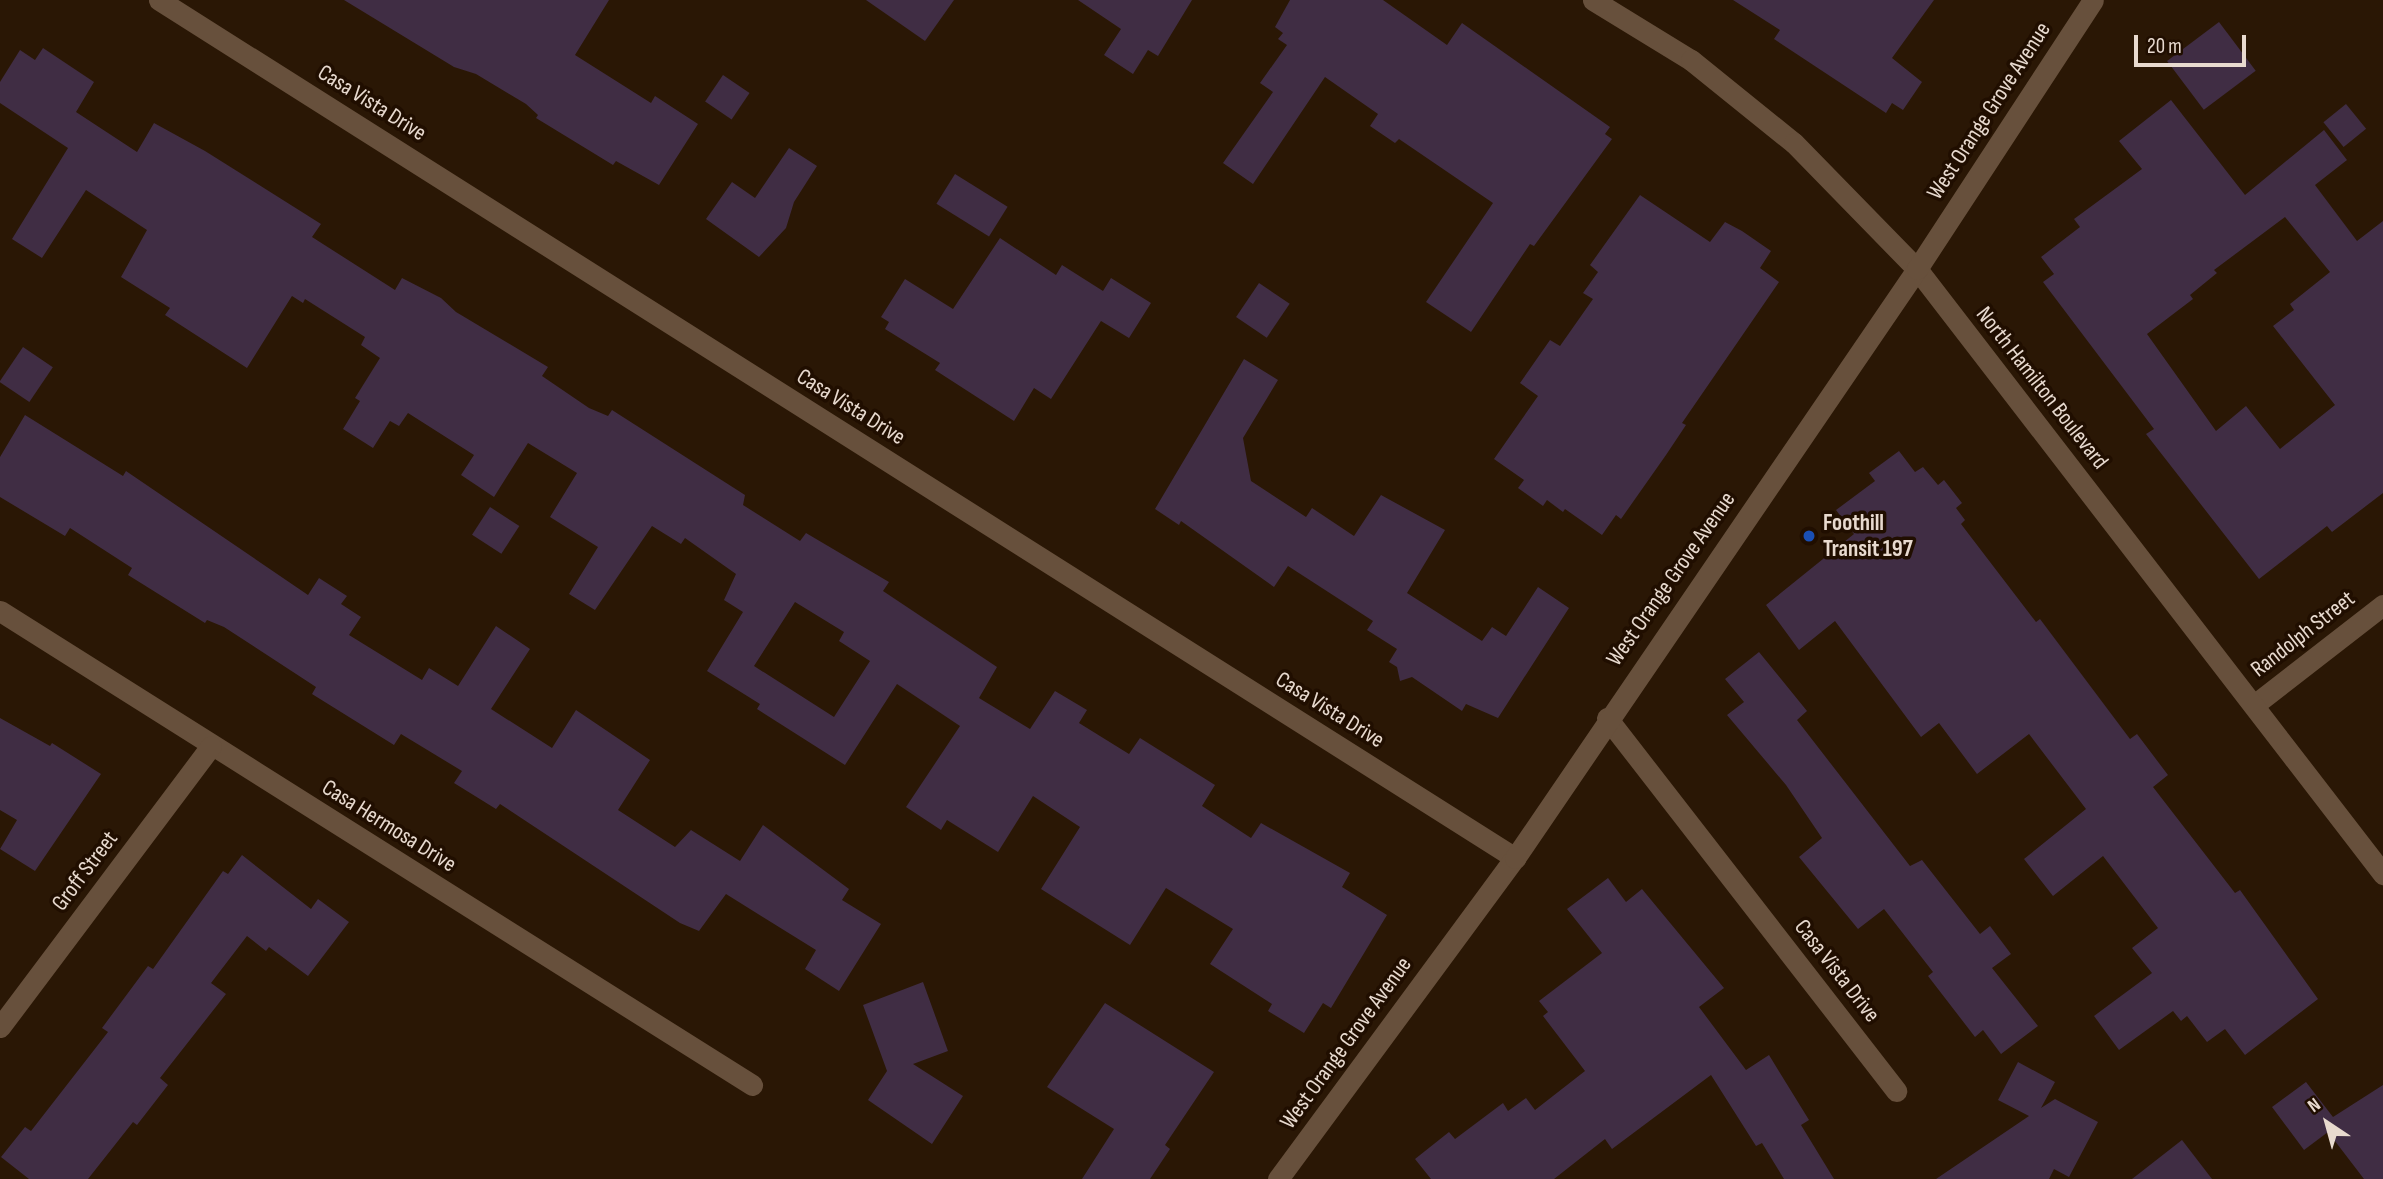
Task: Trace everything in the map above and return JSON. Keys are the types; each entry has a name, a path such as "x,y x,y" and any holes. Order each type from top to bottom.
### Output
{"street":[{"name":"Casa Vista Drive","path":"159,0 1515,858"},
{"name":"North Hamilton Boulevard","path":"1593,0 1691,60 1794,143 1917,269 2383,874"},
{"name":"West Orange Grove Avenue","path":"1278,1179 1515,858 1607,718 1917,269 2093,0"},
{"name":"Randolph Street","path":"2254,705 2383,605"},
{"name":"Casa Hermosa Drive","path":"0,611 752,1085"},
{"name":"Casa Vista Drive","path":"1607,718 1896,1091"},
{"name":"Groff Street","path":"0,1027 211,746"}],"building":[{"path":"344,0 609,0 575,55 651,103 655,96 698,124 659,185 616,161 613,165 536,118 538,115 526,104 476,74 454,67"},
{"path":"866,0 954,0 925,41"},
{"path":"1078,0 1192,0 1158,56 1148,50 1133,74 1104,55 1121,29"},
{"path":"1290,0 1383,0 1447,45 1462,23 1610,127 1605,134 1612,139 1534,246 1530,244 1471,332 1426,302 1493,203 1399,139 1395,143 1370,126 1378,114 1325,77 1253,184 1223,163 1273,92 1260,83 1287,45 1278,39 1283,33 1275,27"},
{"path":"1733,0 1934,0 1892,58 1922,82 1903,110 1892,103 1886,113 1774,39 1780,30"},
{"path":"2219,22 2256,71 2204,110 2167,61"},
{"path":"43,48 94,82 76,112 137,152 154,123 205,151 321,224 312,237 395,290 402,278 441,298 456,312 548,367 542,376 589,408 608,416 612,410 745,495 743,505 800,541 806,533 889,582 883,591 997,667 979,698 1030,729 1055,691 1087,710 1079,723 1129,754 1140,738 1215,785 1202,806 1251,838 1261,823 1350,873 1342,887 1387,915 1331,1008 1323,1003 1304,1033 1268,1011 1272,1004 1210,964 1233,929 1166,888 1130,945 1041,889 1080,827 1033,796 998,852 947,820 941,830 906,807 960,726 897,684 845,765 757,709 760,704 707,671 743,612 724,600 736,574 685,538 681,544 652,526 595,610 569,594 598,547 550,517 577,473 528,443 494,497 461,475 474,455 408,413 399,426 390,421 373,448 343,429 360,401 355,398 380,358 361,345 365,337 305,299 303,303 292,296 247,368 165,315 170,308 121,277 147,230 86,190 42,258 12,239 68,148 0,103 0,82 20,50 35,60","holes":["795,602 844,632 839,641 870,661 834,717 754,666"]},
{"path":"723,75 750,93 732,119 705,102"},
{"path":"2171,100 2245,195 2324,130 2347,160 2315,185 2357,241 2383,221 2383,493 2332,532 2327,526 2259,579 2146,434 2154,429 2043,282 2054,274 2041,257 2080,227 2074,219 2142,169 2119,141","holes":["2285,217 2330,272 2290,304 2294,310 2273,326 2335,405 2280,449 2246,406 2216,431 2147,334 2193,299 2190,295 2217,273 2214,270"]},
{"path":"2346,104 2366,129 2344,147 2323,122"},
{"path":"789,148 817,166 794,202 786,228 759,257 706,219 732,182 755,198"},
{"path":"955,174 1008,207 989,237 936,204"},
{"path":"1640,195 1710,242 1725,222 1742,231 1771,251 1760,268 1779,282 1682,423 1686,425 1666,455 1621,519 1616,515 1602,535 1547,500 1543,506 1518,488 1524,480 1494,459 1538,396 1520,383 1550,340 1560,346 1593,299 1583,293 1598,272 1590,265"},
{"path":"1000,238 1056,275 1062,265 1103,291 1111,278 1151,303 1129,338 1101,321 1051,399 1034,388 1014,421 935,370 940,363 885,329 889,322 881,317 905,279 953,309"},
{"path":"1259,283 1290,304 1267,338 1236,317"},
{"path":"23,347 53,367 29,402 0,382"},
{"path":"1244,359 1278,380 1243,438 1251,481 1306,517 1312,508 1354,536 1381,495 1445,530 1407,593 1482,641 1492,627 1506,636 1538,587 1569,608 1498,718 1466,704 1462,711 1412,677 1400,681 1397,667 1389,662 1397,649 1367,630 1373,621 1288,566 1274,587 1181,521 1179,525 1155,509"},
{"path":"25,415 123,476 126,471 308,595 319,578 347,596 341,604 361,617 349,635 422,680 429,668 458,686 496,626 530,649 491,709 552,748 576,710 650,760 618,810 675,847 691,830 740,861 763,825 849,889 842,900 881,924 839,991 805,969 816,950 726,894 699,931 680,923 500,804 496,809 454,783 462,771 401,734 394,745 312,694 316,687 224,627 207,620 205,623 128,575 132,568 70,528 65,536 0,497 0,457"},
{"path":"1899,451 1915,472 1923,467 1938,485 1944,480 1962,503 1956,508 1965,520 1961,524 2036,622 2040,619 2130,739 2137,734 2168,775 2153,787 2235,893 2240,890 2318,999 2245,1055 2225,1029 2207,1042 2187,1016 2181,1021 2173,1011 2119,1050 2094,1016 2152,973 2132,948 2158,928 2103,856 2053,896 2024,859 2086,809 2029,734 1977,774 1939,723 1921,737 1835,621 1799,650 1766,605 1854,534 1836,510 1875,481 1869,473"},
{"path":"490,507 519,526 501,554 472,535"},
{"path":"1759,652 1807,711 1797,720 1910,866 1922,860 1980,934 1990,926 2011,954 1992,968 2038,1026 2001,1054 1983,1030 1975,1037 1928,976 1933,972 1884,909 1858,929 1799,857 1822,838 1786,785 1727,715 1744,702 1725,679"},
{"path":"0,718 50,746 52,743 101,774 35,871 0,849 17,820 0,810"},
{"path":"242,855 311,909 318,899 349,922 308,976 269,947 266,951 247,936 211,983 226,994 160,1078 168,1085 137,1125 133,1122 88,1179 29,1179 1,1157 25,1127 31,1131 108,1032 102,1028 148,966 153,969 223,871 228,874"},
{"path":"1608,878 1626,902 1642,889 1724,988 1699,1007 1746,1070 1769,1055 1809,1120 1801,1125 1834,1179 1784,1179 1762,1143 1756,1146 1711,1075 1612,1149 1605,1139 1554,1179 1431,1179 1415,1159 1449,1132 1455,1139 1503,1103 1508,1111 1526,1098 1535,1110 1585,1071 1543,1016 1548,1012 1539,1001 1602,953 1567,909"},
{"path":"923,982 948,1051 913,1064 963,1096 932,1144 868,1100 887,1071 863,1005"},
{"path":"1105,1003 1214,1072 1165,1145 1170,1149 1150,1179 1082,1179 1114,1129 1047,1087"},
{"path":"2018,1062 2055,1082 2041,1108 2055,1099 2098,1122 2069,1177 2054,1169 2049,1179 1936,1179 2029,1116 1998,1100"},
{"path":"2306,1082 2333,1117 2383,1085 2383,1179 2364,1179 2328,1132 2304,1150 2272,1107"},
{"path":"2182,1140 2212,1179 2132,1179"}],"place":[{"name":"Foothill Transit 197","path":"1809,536"}]}
